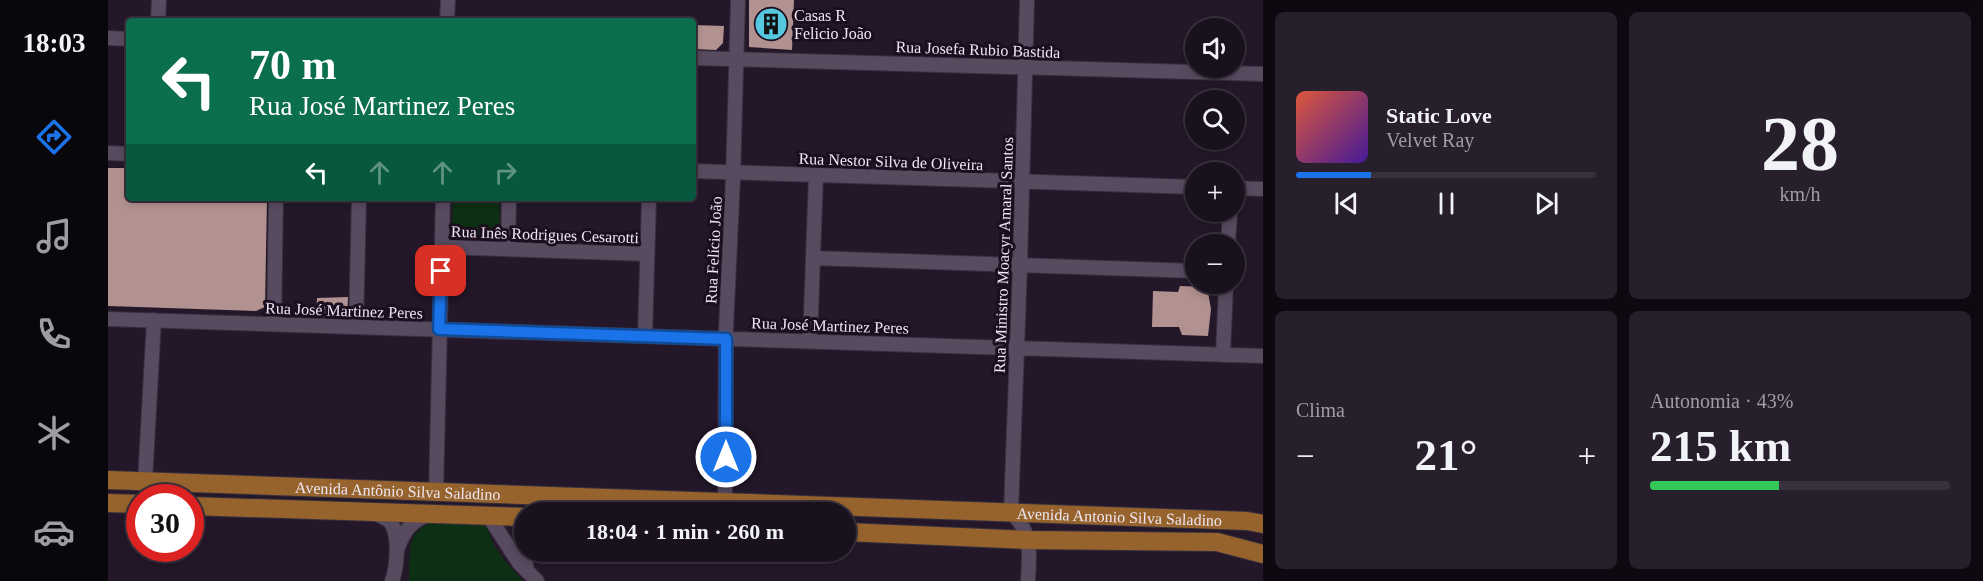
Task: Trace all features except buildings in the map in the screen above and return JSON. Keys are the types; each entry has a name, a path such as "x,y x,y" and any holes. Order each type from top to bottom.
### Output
{"main road":[{"name":"Avenida Antônio Silva Saladino","path":"108,480 436,492 625,502"},
{"path":"108,503 126,504"},
{"name":"Avenida Antônio Silva Saladino","path":"204,507 489,517"},
{"name":"Avenida Antônio Silva Saladino","path":"856,509 1011,512"},
{"name":"Avenida Antonio Silva Saladino","path":"1011,512 1247,521 1263,524"},
{"path":"489,517 514,517"},
{"name":"Avenida Antonio Silva Saladino","path":"856,532 1029,540 1217,542 1263,554"}],"street":[{"path":"158,18 159,0"},
{"path":"447,18 448,0"},
{"name":"Rua Felício João","path":"719,502 738,0"},
{"name":"Rua Ministro Moacyr Amaral Santos","path":"1011,512 1027,0"},
{"path":"108,38 126,39"},
{"name":"Rua Josefa Rubio Bastida","path":"696,58 1263,74"},
{"path":"108,153 126,154"},
{"name":"Rua Nestor Silva de Oliveira","path":"696,171 1185,187"},
{"path":"810,341 816,175"},
{"path":"1245,188 1263,189"},
{"path":"274,324 276,201"},
{"path":"356,327 359,201"},
{"path":"436,492 443,201"},
{"path":"508,249 509,201"},
{"path":"645,336 649,201"},
{"name":"Rua Inês Rodrigues Cesarotti","path":"442,247 647,254"},
{"path":"813,258 1185,271"},
{"path":"1223,355 1226,294"},
{"name":"Rua José Martinez Peres","path":"108,319 1263,356"},
{"path":"145,481 154,320"},
{"name":"Avenida Antonio Silva Saladino","path":"1011,512 1023,524 1029,540"},
{"path":"374,513 387,519 395,537 396,551 392,581"},
{"path":"396,551 406,530 419,518 428,515"},
{"path":"489,517 505,545 532,576"},
{"path":"1028,581 1029,540"}],"green space":[{"path":"453,201 500,201 499,235 476,241 452,235"},
{"path":"434,523 484,523 488,526 496,548 523,581 409,581 411,545 414,537 425,526"}],"place":[{"name":"Casas R Felicio João","path":"771,24"}],"route":[{"path":"441,271 439,329 726,339 726,457"}]}
